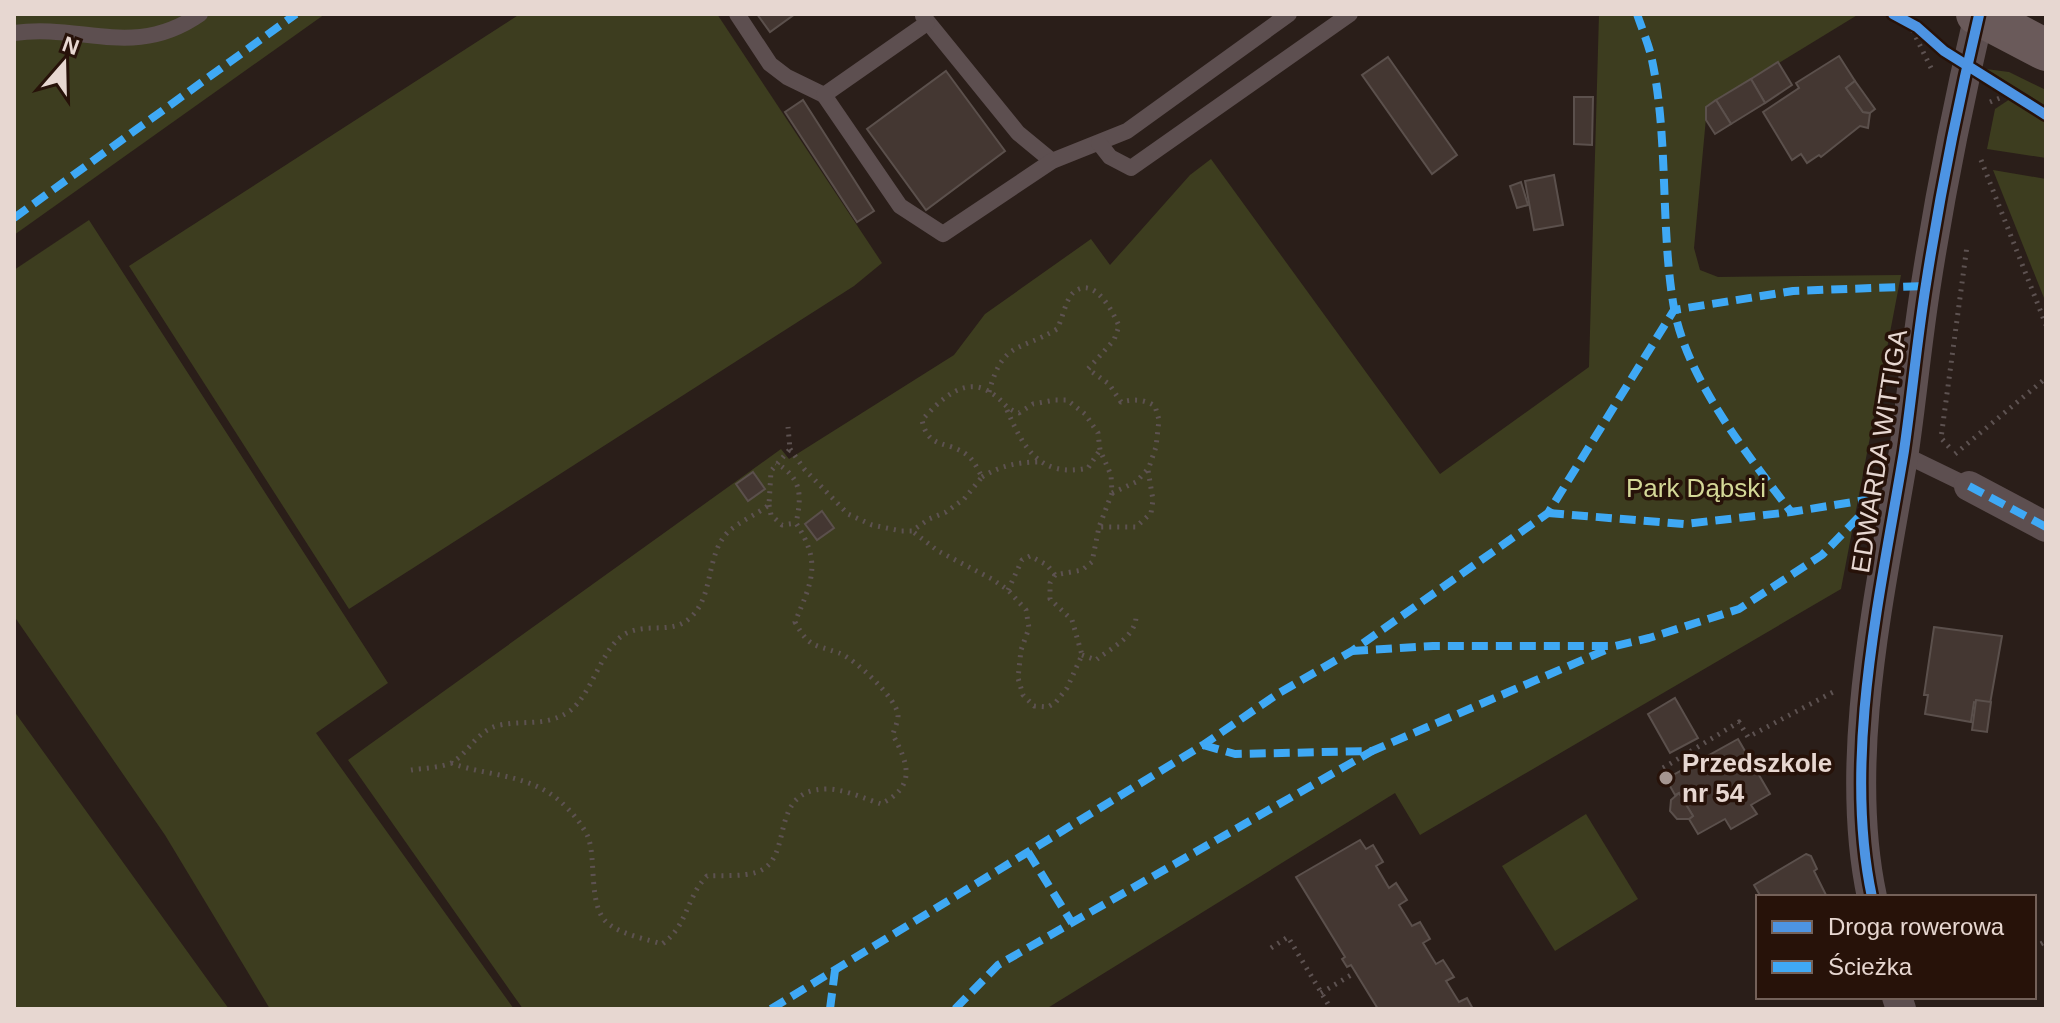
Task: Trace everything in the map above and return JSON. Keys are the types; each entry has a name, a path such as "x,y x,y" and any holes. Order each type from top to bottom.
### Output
{"main road":[{"path":"1978,15 2046,50"}],"street":[{"name":"EDWARDA WITTIGA","path":"1872,895 1865,861 1865,717 1879,598 1930,260 1978,15"},
{"path":"1969,474 2046,527"}],"lane":[{"path":"14,33 122,39 147,37 170,31 200,14"},
{"path":"737,14 770,64 787,77 824,95 900,206 943,234 1052,161 1127,131 1289,14"},
{"path":"1099,143 1110,157 1131,168 1350,14"},
{"path":"824,95 925,18 1018,133 1052,161"},
{"path":"1903,454 1969,474"}],"path":[{"path":"1909,23 2012,93"},
{"path":"1909,23 1938,81"},
{"path":"1988,102 2012,93"},
{"path":"1977,170 1979,156 2046,325"},
{"path":"1968,245 1941,438 1969,474"},
{"path":"989,392 1006,354 1024,342 1057,329 1071,295 1080,289 1102,295 1119,326 1114,340 1088,369 1109,384 1121,402 1133,399 1155,406 1159,420 1156,447 1148,470 1136,482 1112,493"},
{"path":"1947,460 2046,378"},
{"path":"982,477 968,455 938,444 925,432 922,420 937,403 961,387 979,386 1007,409 1029,455 1039,461 1059,470 1073,471 1088,468 1100,450"},
{"path":"912,531 938,551 977,569 1008,590 1026,610 1029,628 1021,650 1018,678 1023,695 1034,706 1048,707 1056,702 1067,688 1082,655 1072,620 1050,599 1050,583 1055,575 1082,570 1092,562 1099,527 1112,493 1111,475 1100,450 1098,433 1085,414 1067,400 1033,404 1019,413 1007,409"},
{"path":"788,427 790,449 805,470 848,514 872,525 901,531 912,531 964,499 982,477 996,469 1039,461"},
{"path":"790,449 771,471 769,505 771,515 782,525 796,523"},
{"path":"411,770 451,763 471,770 504,774 529,782 561,802 588,837 598,907 608,925 662,944 677,934 696,887 707,876 758,872 771,862 786,812 800,795 828,789 881,804 898,796 906,780 905,758 893,735 898,715 890,697 841,654 820,649 803,638 795,622 814,563 808,541 796,523 801,490 794,477 776,463"},
{"path":"1099,527 1136,527 1151,513 1153,500 1148,470"},
{"path":"451,763 481,733 500,725 549,722 571,709 591,686 615,642 629,632 679,627 694,615 727,533 769,505"},
{"path":"1008,590 1022,560 1030,556 1047,565 1055,575"},
{"path":"1082,655 1096,660 1129,635 1137,623 1136,613"},
{"path":"1663,768 1739,722 1748,737 1848,687"},
{"path":"1271,948 1288,937 1331,1009"},
{"path":"1321,993 1356,972"}],"green space":[{"path":"14,14 325,14 14,235"},
{"path":"520,14 717,14 882,263 854,286 349,609 129,266"},
{"name":"Park Dąbski","path":"1599,14 1859,14 1707,107 1694,248 1700,270 1718,277 1901,275 1841,589 1420,835 1395,793 1046,1009 523,1009 348,760 781,449 789,459 954,355 985,314 1091,239 1110,265 1190,175 1211,159 1440,474 1589,367"},
{"path":"1986,69 2009,72 2046,90 2046,106"},
{"path":"2010,99 2046,119 2046,158 1987,149 1995,109"},
{"path":"1993,170 2046,179 2046,303"},
{"path":"89,220 388,683 316,733 514,1009 270,1009 165,835 14,616 14,270"},
{"path":"14,711 215,990 229,1009 14,1009"},
{"path":"1586,814 1638,899 1555,951 1502,866"}],"building":[{"path":"757,14 795,14 770,32"},
{"path":"1839,56 1855,81 1846,88 1863,112 1870,113 1868,128 1860,126 1821,157 1819,155 1807,163 1801,154 1792,160 1763,112 1799,88 1796,83"},
{"path":"1388,57 1457,155 1432,174 1362,75"},
{"path":"1778,62 1792,85 1765,103 1751,79"},
{"path":"946,71 1005,151 926,210 867,129"},
{"path":"1751,79 1765,103 1731,124 1716,100"},
{"path":"1855,81 1875,109 1870,113 1863,112 1846,88"},
{"path":"1574,97 1593,97 1592,145 1574,144"},
{"path":"803,100 874,211 857,222 785,112"},
{"path":"1716,100 1731,124 1715,134 1706,120 1706,107"},
{"path":"1554,175 1563,225 1534,230 1525,181"},
{"path":"1521,182 1528,205 1517,208 1510,186"},
{"path":"753,472 765,489 748,501 736,484"},
{"path":"822,511 834,528 817,540 805,524"},
{"path":"1934,627 2002,636 1990,704 1974,702 1971,722 1925,714 1928,695 1924,695"},
{"path":"1675,698 1698,738 1670,753 1648,714"},
{"path":"1976,700 1991,702 1987,732 1972,730"},
{"path":"1738,739 1770,794 1751,805 1757,814 1731,829 1725,819 1698,834 1689,819 1693,816 1666,779"},
{"path":"1679,793 1693,816 1689,819 1677,819 1670,811 1671,800"},
{"path":"1360,840 1366,849 1373,845 1383,862 1376,866 1389,888 1396,883 1407,900 1399,905 1412,926 1420,922 1430,939 1423,943 1436,964 1443,960 1454,977 1446,981 1459,1002 1467,998 1473,1009 1378,1009 1351,965 1347,967 1342,959 1345,957 1296,877"},
{"path":"1806,854 1811,856 1817,869 1814,871 1826,895 1760,895 1754,885"}],"marked path":[{"path":"14,218 296,14"},
{"path":"1637,14 1651,54 1657,91 1670,278 1681,335 1721,416 1791,512"},
{"path":"771,1009 1203,745 1279,693 1352,651 1548,513 1674,310 1793,291 1926,286"},
{"path":"1969,486 2046,527"},
{"path":"1352,651 1433,646 1615,646 1649,638 1739,609 1822,555 1877,498"},
{"path":"1548,513 1684,524 1878,498"},
{"path":"1203,745 1235,754 1372,751 1608,649"},
{"path":"955,1009 998,965 1372,751"},
{"path":"1028,852 1072,923"},
{"path":"830,1009 835,970"}],"cycle path":[{"path":"1893,14 1917,27 1944,51 2046,115"},
{"path":"1872,895 1864,843 1861,788 1868,674 1904,451 1931,250 1979,15"}],"place":[{"name":"Przedszkole nr 54","path":"1666,778"}]}
